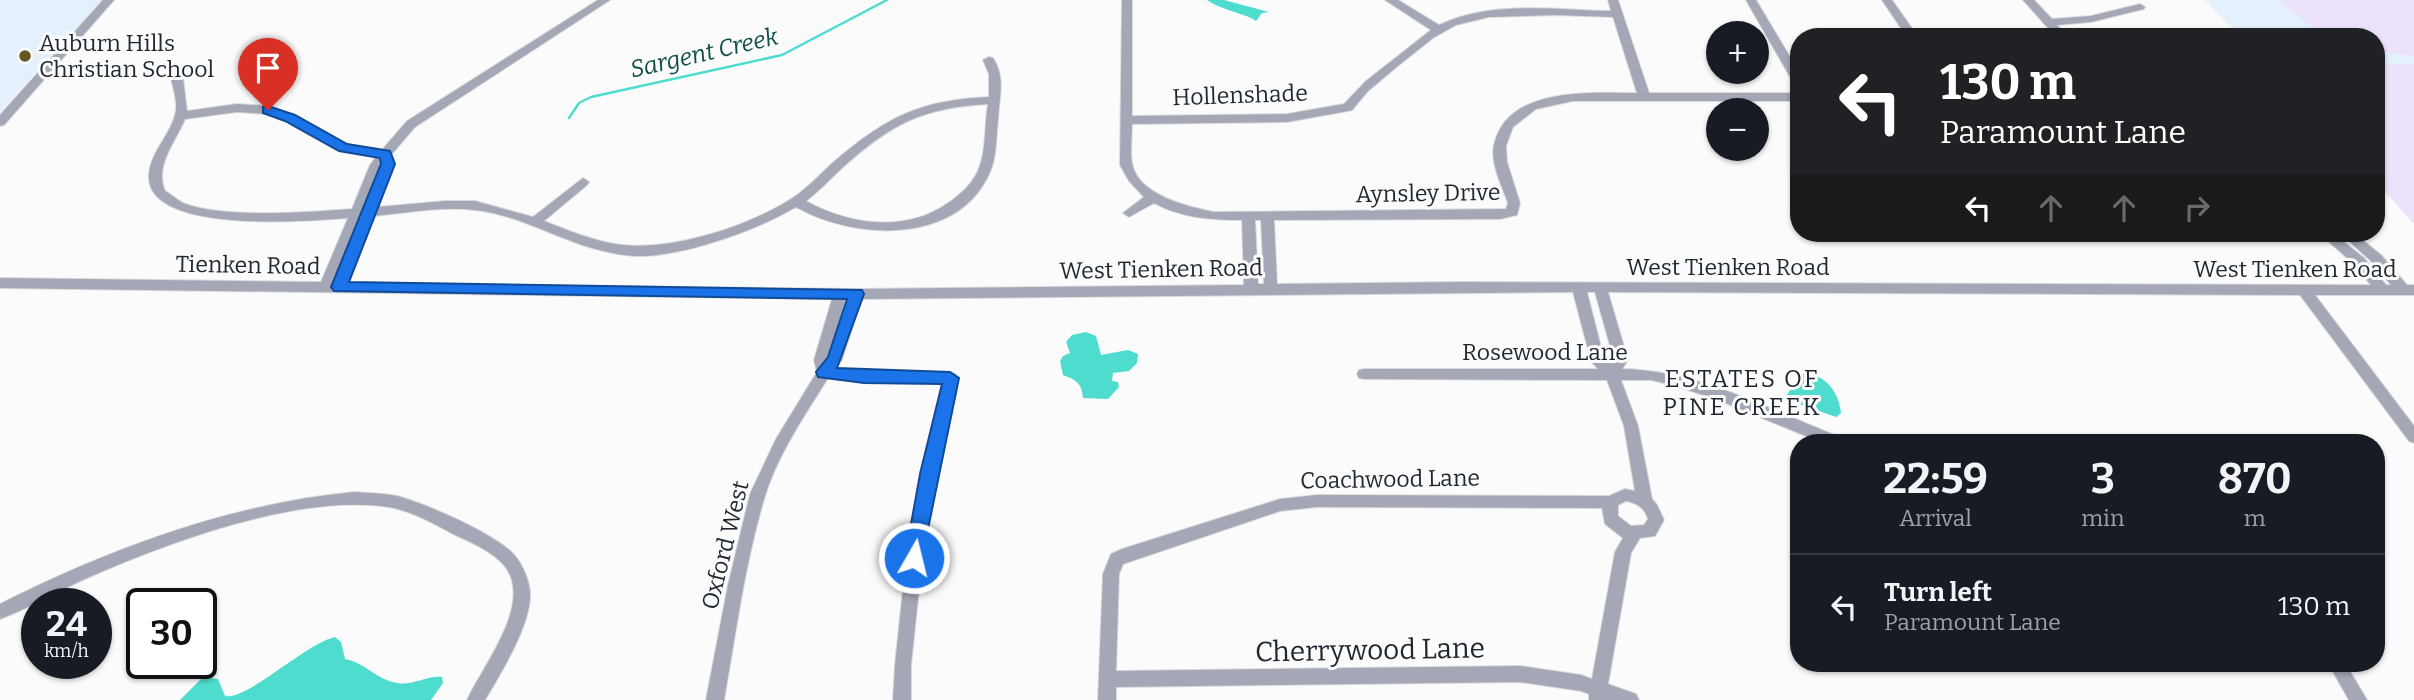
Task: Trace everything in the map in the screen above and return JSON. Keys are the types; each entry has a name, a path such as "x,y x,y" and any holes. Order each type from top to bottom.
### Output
{"street":[{"path":"0,122 109,0"},
{"path":"385,154 411,124 605,0"},
{"path":"1126,0 1126,165 1132,177 1153,197 1129,213"},
{"path":"1390,0 1438,29"},
{"path":"1613,0 1644,97"},
{"path":"1751,0 1790,67"},
{"path":"1887,0 1907,28"},
{"path":"2028,0 2053,28"},
{"path":"2048,23 2091,19 2140,7"},
{"name":"Hollenshade","path":"1125,120 1287,118 1349,107 1357,94 1438,29 1478,15 1617,14"},
{"path":"797,202 824,218 877,227 912,223 949,207 982,177 989,151 998,80 989,60"},
{"path":"177,78 180,116 160,160 156,182 160,193 175,206 219,216 363,213 477,204 610,250 642,252 675,247 761,218 797,202 868,139 896,118 945,103 994,100"},
{"name":"Aynsley Drive","path":"1153,197 1183,211 1214,216 1500,215 1512,212 1514,203 1501,162 1500,146 1503,134 1517,115 1553,99 1790,97"},
{"path":"180,116 237,108 268,110 290,118 344,148 385,154"},
{"path":"332,287 363,213 388,164 385,154"},
{"path":"535,222 583,182"},
{"path":"1248,216 1251,289"},
{"path":"1267,216 1271,289"},
{"path":"2336,242 2359,261 2383,290"},
{"path":"2357,242 2409,290"},
{"name":"Tienken Road","path":"0,283 856,294 1042,291"},
{"path":"1579,288 1598,361 1612,374 1631,426 1645,501 1655,513 1654,526 1642,534 1618,528"},
{"name":"West Tienken Road","path":"1042,291 1579,288 2409,290"},
{"path":"1600,288 1621,360 1612,374"},
{"path":"2305,291 2414,437"},
{"name":"Oxford West","path":"824,372 821,360 840,293"},
{"name":"Oxford West","path":"715,700 736,585 758,494 770,463 824,372 835,360 856,294"},
{"path":"824,372 864,377 950,378 918,532 904,651 902,700"},
{"name":"Rosewood Lane","path":"1364,374 1651,375 1687,382 1817,434"},
{"path":"1623,552 1618,528 1609,508 1625,495 1638,474"},
{"path":"1625,495 1645,501"},
{"path":"0,612 79,573 132,552 245,517 320,501 357,498 393,502 439,519 510,560 522,593 502,651 476,700"},
{"name":"Coachwood Lane","path":"1108,679 1111,574 1117,559 1280,505 1305,502 1589,502 1609,508"},
{"path":"1597,695 1623,552 1634,534"},
{"path":"2341,672 2358,700"},
{"name":"Cherrywood Lane","path":"1108,679 1520,674 1557,678 1597,695 1630,700"},
{"path":"1107,700 1108,679"}],"shaded area":[{"name":"Auburn Hills Christian School","path":"0,0 102,0 0,112"},
{"path":"2205,0 2414,0 2414,64 2385,64 2385,28 2231,28"},
{"path":"2280,0 2414,0 2414,56 2385,52 2385,28 2316,28"},
{"path":"2385,64 2414,64 2414,224 2385,192"}],"water":[{"path":"1207,0 1224,0 1269,12 1262,13 1256,21"},
{"path":"1086,332 1096,336 1101,355 1128,350 1138,354 1137,363 1129,371 1113,373 1112,381 1118,382 1119,387 1108,399 1083,398 1078,383 1063,375 1060,361 1070,353 1066,342 1072,335"},
{"path":"1800,374 1816,376 1828,384 1837,397 1841,413 1836,417 1796,403 1787,395"},
{"path":"335,637 341,642 345,659 390,681 403,684 442,677 443,683 431,700 180,700 201,679 218,679 225,696 235,695"}],"waterway":[{"name":"Sargent Creek","path":"569,118 579,103 591,97 782,55 887,0"}],"place":[{"name":"Auburn Hills Christian School","path":"25,56"}],"district":[{"name":"ESTATES OF PINE CREEK","path":"1742,393"}],"route":[{"path":"268,110 302,124 344,148 385,154 388,164 339,287 856,294 835,360 824,372 864,377 950,378 951,388 932,454 914,558"}]}
